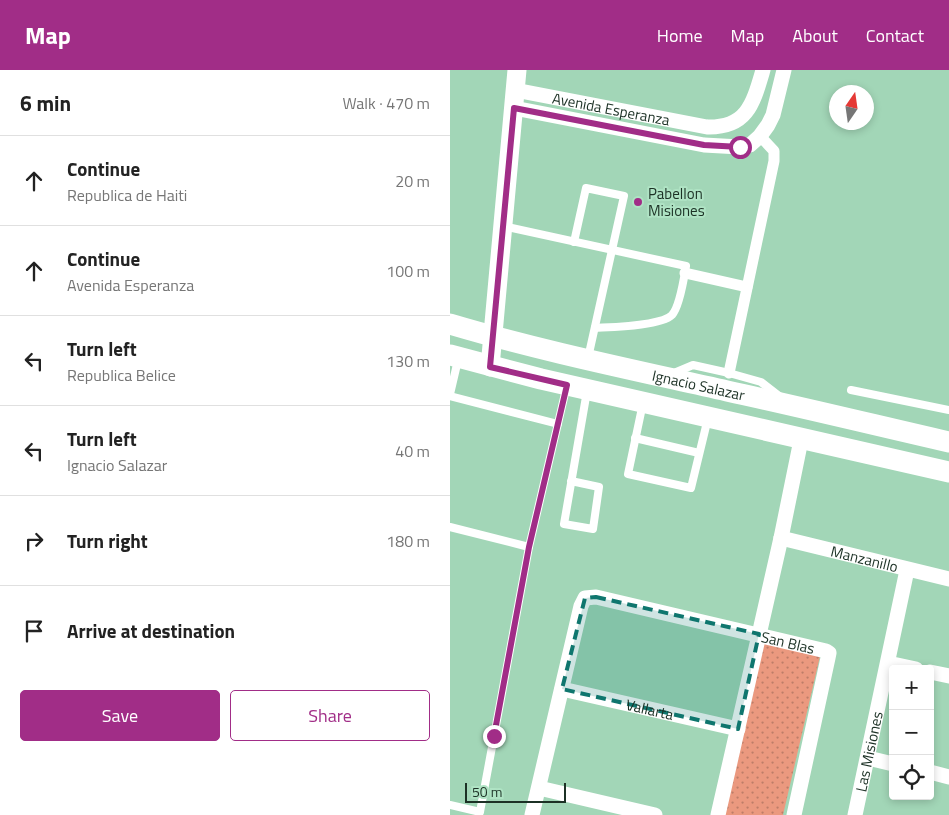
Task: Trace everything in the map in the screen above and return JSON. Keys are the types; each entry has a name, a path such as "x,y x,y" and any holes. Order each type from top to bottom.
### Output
{"main road":[{"name":"Ignacio Salazar","path":"450,324 587,361 949,442"},
{"name":"Ignacio Salazar","path":"454,356 490,367 577,388 800,440 949,472"}],"street":[{"path":"490,367 517,70"},
{"name":"Avenida Esperanza","path":"516,90 707,127 726,126 736,122 748,111 763,70"},
{"path":"729,373 774,161 774,151 760,136 773,115 784,70"},
{"name":"Avenida Esperanza","path":"514,108 704,145 740,147 750,145 760,136"},
{"path":"704,145 707,127"},
{"path":"685,272 747,287"},
{"path":"718,815 781,538 800,440"},
{"name":"Manzanillo","path":"781,538 949,579"},
{"name":"Las Misiones","path":"855,815 907,570"},
{"name":"San Blas","path":"562,690 581,606 585,598 596,597 822,649 829,653 794,815"},
{"path":"888,663 897,665"},
{"path":"934,673 949,676"},
{"path":"532,815 562,690"},
{"name":"Vallarta","path":"562,690 738,729"},
{"path":"868,758 889,763"},
{"path":"934,773 949,777"},
{"path":"539,788 655,815"}],"lane":[{"path":"574,242 586,188 624,196 587,361"},
{"path":"502,226 686,266 678,301 672,314 661,321 595,328"},
{"path":"454,356 450,395 558,424"},
{"path":"665,377 694,365 729,373 762,382 790,406"},
{"path":"450,805 480,812 529,547 558,424 577,388"},
{"path":"571,481 599,487 593,529 564,524 571,481 577,388"},
{"path":"850,390 949,410"},
{"path":"643,403 628,474 691,488 708,418"},
{"path":"635,438 700,453"},
{"path":"450,527 529,547"}],"highlighted area":[{"path":"596,597 759,634 738,729 562,689 585,598"}],"shaded area":[{"path":"764,639 821,652 783,815 725,815"}],"place":[{"name":"Pabellon Misiones","path":"638,202"}],"route":[{"path":"494,736 529,547 567,385 490,367 514,108 704,145 726,148 740,147"}]}
